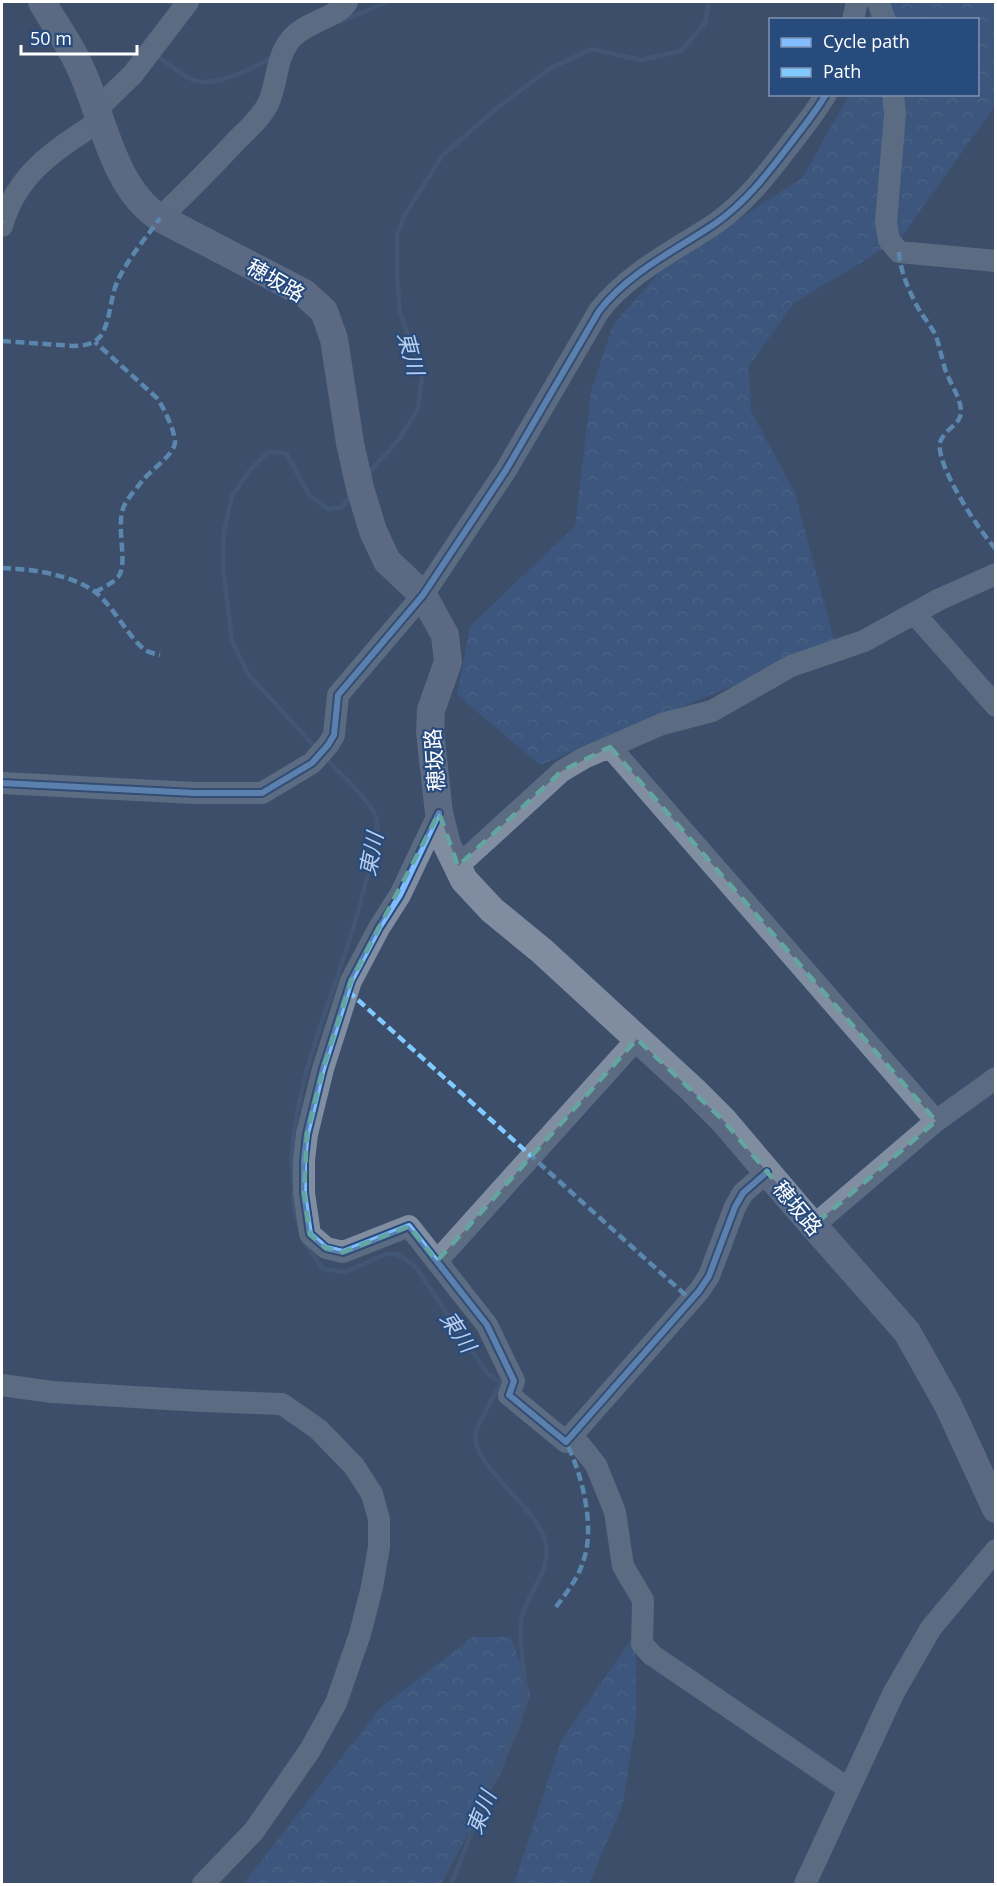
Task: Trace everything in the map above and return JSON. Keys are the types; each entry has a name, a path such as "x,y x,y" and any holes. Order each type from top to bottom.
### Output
{"main road":[{"name":"穂坂路","path":"42,2 79,64 118,166 140,202 160,218 304,293 324,311 334,339 358,481 373,531 387,561 423,595 445,635 448,662 431,710 430,732 439,813 447,845 464,880 492,910 542,951 724,1120 813,1226 907,1332 948,1405 996,1509"}],"street":[{"path":"2,226 22,183 38,165 99,115 188,2"},
{"path":"160,218 258,119 269,103 279,62 289,41 300,29 337,12 347,2"},
{"path":"854,18 857,2"},
{"path":"878,2 884,18"},
{"path":"2,783 194,793 262,793 312,762 334,735 338,695 423,595 506,470 599,311 612,293 717,222 743,201 762,182 825,96"},
{"path":"893,96 895,114 886,222 889,240 899,252 996,261"},
{"path":"458,866 561,771 584,758 662,724 712,711 791,666 864,641 940,599 996,574"},
{"path":"914,613 996,706"},
{"path":"610,747 936,1121"},
{"path":"439,813 400,895 351,981 323,1069 307,1134 304,1160 304,1193 310,1234 327,1248 343,1252 409,1226 487,1325 514,1381 509,1395 566,1442 699,1291 709,1276 739,1200 743,1193 767,1172"},
{"path":"437,1261 637,1039"},
{"path":"813,1226 936,1121 996,1078"},
{"path":"2,1385 52,1392 282,1404 318,1429 354,1466 372,1494 379,1519 379,1547 360,1634 336,1703 310,1750 254,1831 203,1884"},
{"path":"572,1436 596,1465 615,1512 623,1566 643,1600 642,1644 652,1655 849,1789"},
{"path":"805,1884 894,1692 931,1628 996,1550"}],"highlighted area":[{"path":"610,747 936,1121 813,1226 724,1121 637,1039 437,1261 409,1226 343,1252 326,1248 310,1234 304,1193 307,1134 323,1069 351,981 439,813 458,866 562,771"}],"green space":[{"path":"872,2 995,2 995,106 900,239 794,303 749,366 751,411 795,493 835,644 540,765 457,695 470,626 575,526 591,391 613,325 664,267 802,178 848,96 979,96 979,18 868,18"},
{"path":"636,1632 636,1720 623,1804 589,1884 514,1884 561,1741"},
{"path":"473,1637 511,1637 531,1695 502,1770 441,1884 243,1884 381,1707"}],"waterway":[{"path":"340,22 387,2"},
{"name":"東川","path":"367,475 400,438 418,409 422,377 400,312 397,236 404,216 442,156 498,107 549,69 592,49 640,60 681,51 705,23 709,2"},
{"path":"156,55 182,74 200,82 221,80 271,58"},
{"name":"東川","path":"316,748 248,674 232,641 223,567 224,531 232,496 249,471 268,452 286,453 309,495 328,509 342,507 351,496"},
{"name":"東川","path":"293,1185 292,1153 303,1086 355,922 377,839 377,822 370,806 326,759"},
{"name":"東川","path":"293,1193 294,1210 298,1223"},
{"name":"東川","path":"303,1240 323,1269 346,1272 386,1254 397,1254 415,1266 487,1373 501,1383 478,1427 476,1445 493,1472 531,1516 541,1531 546,1545 545,1565 523,1611 521,1621 525,1694 522,1714 489,1787 451,1884"}],"marked path":[{"path":"2,341 74,346 86,345 97,340 105,328 115,287 122,272 160,218"},
{"path":"899,252 901,268 907,284 917,306 936,336 946,372 961,409 959,419 941,440 940,450 943,463 969,513 996,549"},
{"path":"95,342 158,399 171,426 175,442 171,452 143,480 124,506 121,524 121,571 113,582 95,592"},
{"path":"2,568 50,574 85,586 102,598 141,646 149,652 160,655"},
{"path":"348,991 691,1300"},
{"path":"556,1607 582,1566 588,1531 582,1484 566,1442"}],"cycle path":[{"path":"2,783 194,793 262,793 312,763 334,735 338,695 423,595 506,470 599,311 611,297 639,273 716,223 738,205 774,165 825,96"},
{"path":"439,813 400,895 379,928 351,981 323,1069 307,1134 304,1160 304,1193 310,1234 326,1248 343,1252 409,1226 487,1325 514,1381 509,1395 566,1442 699,1291 709,1276 735,1207 743,1193 767,1172"}]}
